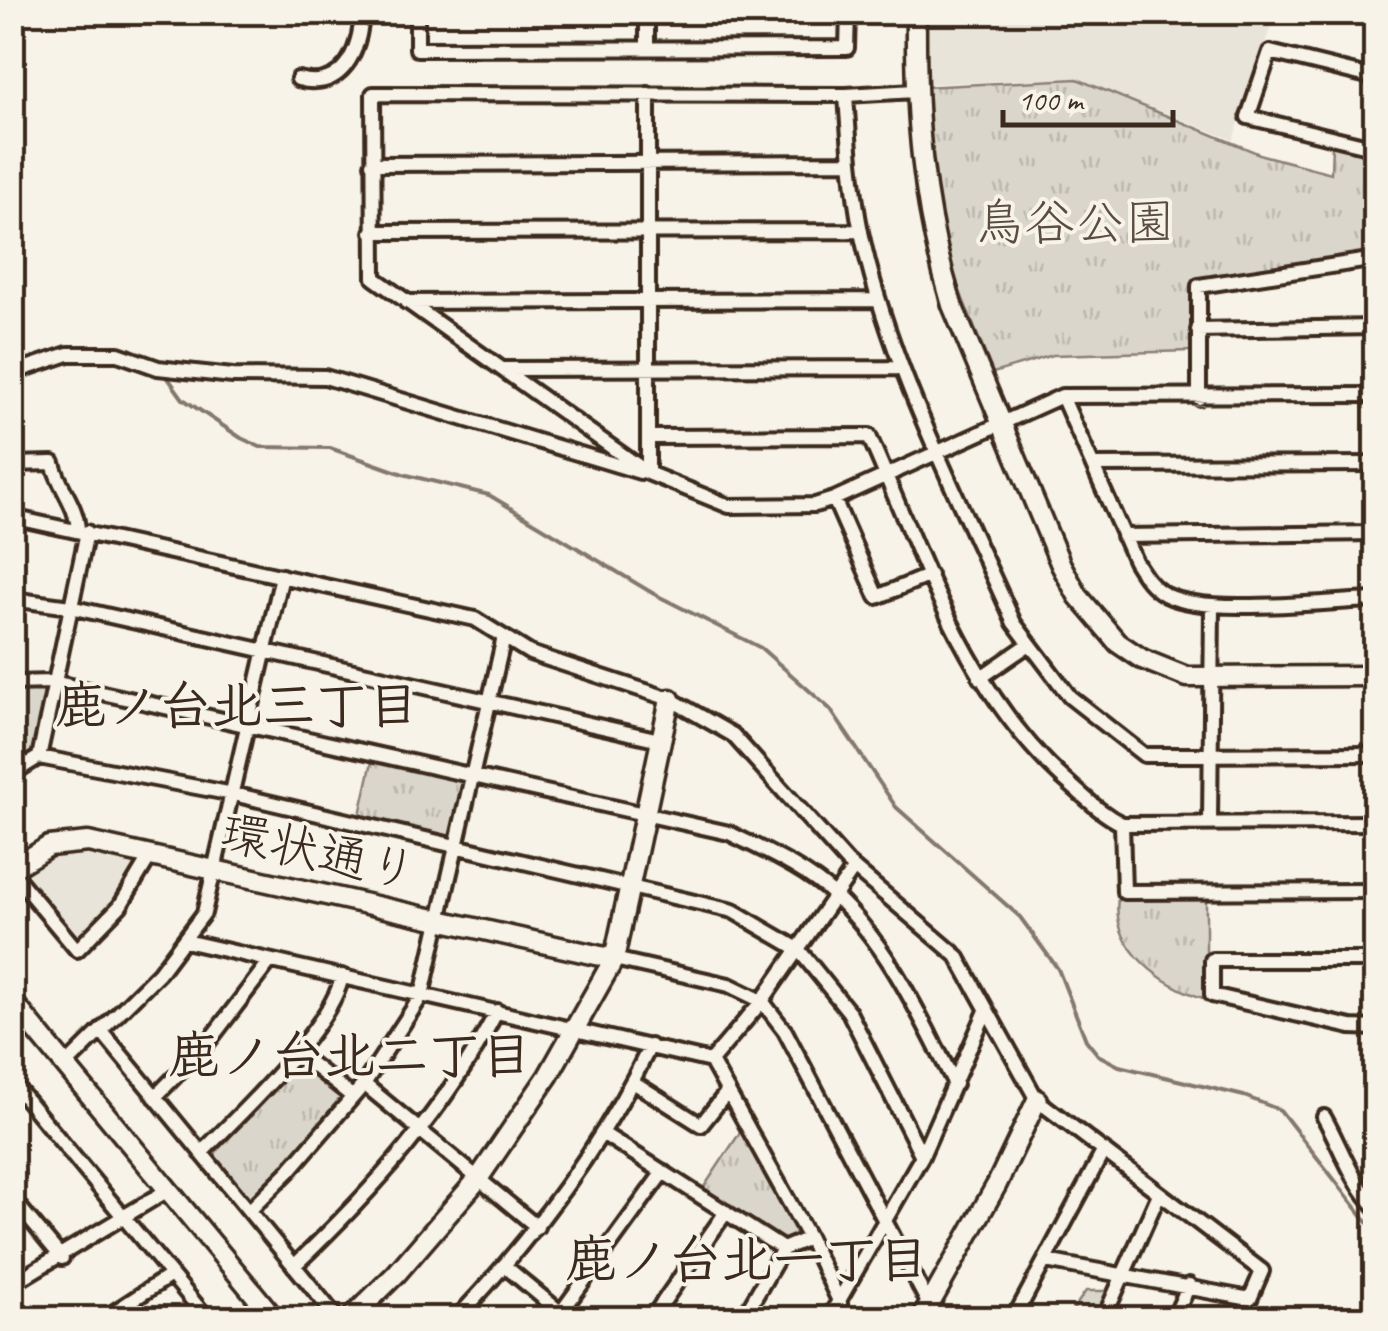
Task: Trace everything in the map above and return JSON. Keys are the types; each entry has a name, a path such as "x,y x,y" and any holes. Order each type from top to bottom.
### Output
{"street":[{"path":"298,79 327,82 342,74 361,33 362,12"},
{"path":"417,12 417,48 847,48 848,12"},
{"path":"647,12 647,47"},
{"path":"916,12 917,141 938,258 952,306 1061,565 1100,625 1142,659 1187,676 1376,676"},
{"path":"1376,78 1270,52 1248,117 1376,148"},
{"path":"648,473 374,278 372,94 846,95 916,91"},
{"path":"648,94 648,473"},
{"path":"846,95 861,231 879,300 902,368 1014,623 1028,645 1070,696 1138,752 1376,754"},
{"path":"372,164 851,162"},
{"path":"372,232 861,231"},
{"path":"1199,398 1198,286 1375,258 1376,296"},
{"path":"404,302 879,300"},
{"path":"1198,330 1376,327"},
{"path":"12,373 68,354 118,354 158,368 233,376 325,377 420,409 648,473 729,506 815,505 834,499 1062,396 1376,395"},
{"path":"500,369 902,368"},
{"path":"1062,396 1123,536 1148,583 1168,596 1212,605 1376,600"},
{"path":"649,437 869,436 980,678 1057,774 1122,824 1376,823"},
{"path":"12,464 54,463 58,486 77,512 82,531 39,757"},
{"path":"1094,465 1376,464"},
{"path":"834,499 877,597 930,575"},
{"path":"12,517 474,619 530,653 670,699 732,735 854,868 957,956 1037,1100 1262,1271 1250,1299 1046,1261"},
{"path":"1123,536 1376,533"},
{"path":"66,1066 103,1033 185,941 204,913 282,576"},
{"path":"12,599 70,607 660,740"},
{"path":"1210,823 1212,605"},
{"path":"249,1210 364,1084 422,995 504,637"},
{"path":"980,678 1028,645"},
{"path":"12,683 54,682 729,833 784,861 834,895 886,955 954,1084"},
{"path":"351,1318 396,1274 478,1179 548,1076 614,959 670,699"},
{"path":"12,774 39,757 233,794 733,911 798,949 849,1012 922,1156"},
{"path":"1122,824 1124,892 1376,891"},
{"name":"環状通り","path":"12,871 30,855 68,842 150,856 614,959"},
{"path":"12,871 77,950 120,906 150,856"},
{"path":"711,1062 762,1001 854,868"},
{"path":"185,941 711,1062 809,1238 840,1303"},
{"path":"614,959 729,985 762,1001 786,1031 929,1314"},
{"path":"1376,960 1212,960 1212,995 1350,1028 1376,1028"},
{"path":"155,1097 217,1032 270,961"},
{"path":"201,1153 296,1051 339,992 342,976"},
{"path":"12,1001 274,1318"},
{"path":"294,1266 360,1203 420,1131 476,1052 497,1011"},
{"path":"829,1318 886,1226 922,1156 986,1011"},
{"path":"103,1033 338,1318"},
{"path":"457,1318 506,1268 537,1227 602,1133 650,1046"},
{"path":"296,1051 353,1096"},
{"path":"12,1082 207,1318"},
{"path":"633,1082 701,1125 728,1092"},
{"path":"364,1084 537,1227"},
{"path":"929,1314 998,1184 1037,1100"},
{"path":"1324,1117 1351,1164 1356,1184 1376,1207"},
{"path":"602,1133 784,1250"},
{"path":"1014,1318 1104,1150"},
{"path":"506,1268 562,1317 663,1172"},
{"path":"12,1284 62,1258 168,1190"},
{"path":"1104,1318 1159,1194"},
{"path":"12,1198 62,1258"},
{"path":"652,1318 726,1212"},
{"path":"743,1318 784,1250 809,1238"},
{"path":"105,1318 172,1275"},
{"path":"1174,1318 1189,1285"}],"shaded area":[{"path":"928,12 1275,13 1233,140 1077,78 928,84"},
{"path":"70,851 139,865 114,905 86,938 77,941 27,879 28,870"}],"green space":[{"name":"鳥谷公園","path":"1077,79 1262,155 1331,173 1332,144 1375,153 1375,254 1197,283 1190,351 1053,355 993,373 941,245 927,182 923,87"},
{"path":"25,686 47,691 34,757 13,768 13,691"},
{"path":"373,757 467,777 453,840 359,819"},
{"path":"1118,898 1206,898 1206,999 1173,985 1143,963 1123,934"},
{"path":"300,1061 346,1096 255,1199 248,1200 215,1159 216,1152"},
{"path":"743,1128 798,1225 791,1240 780,1241 702,1190"},
{"path":"1086,1291 1107,1291 1099,1318 1067,1318"}],"waterway":[{"path":"130,349 144,357"},
{"path":"163,371 183,399 260,447 330,448 403,474 489,495 654,594 761,648 830,709 896,807 1020,917 1058,969 1086,1040 1098,1055 1119,1066 1244,1096 1280,1110 1376,1233"}],"district":[{"name":"鹿ノ台北三丁目","path":"237,706"},
{"name":"鹿ノ台北二丁目","path":"350,1056"},
{"name":"鹿ノ台北一丁目","path":"747,1260"}]}
